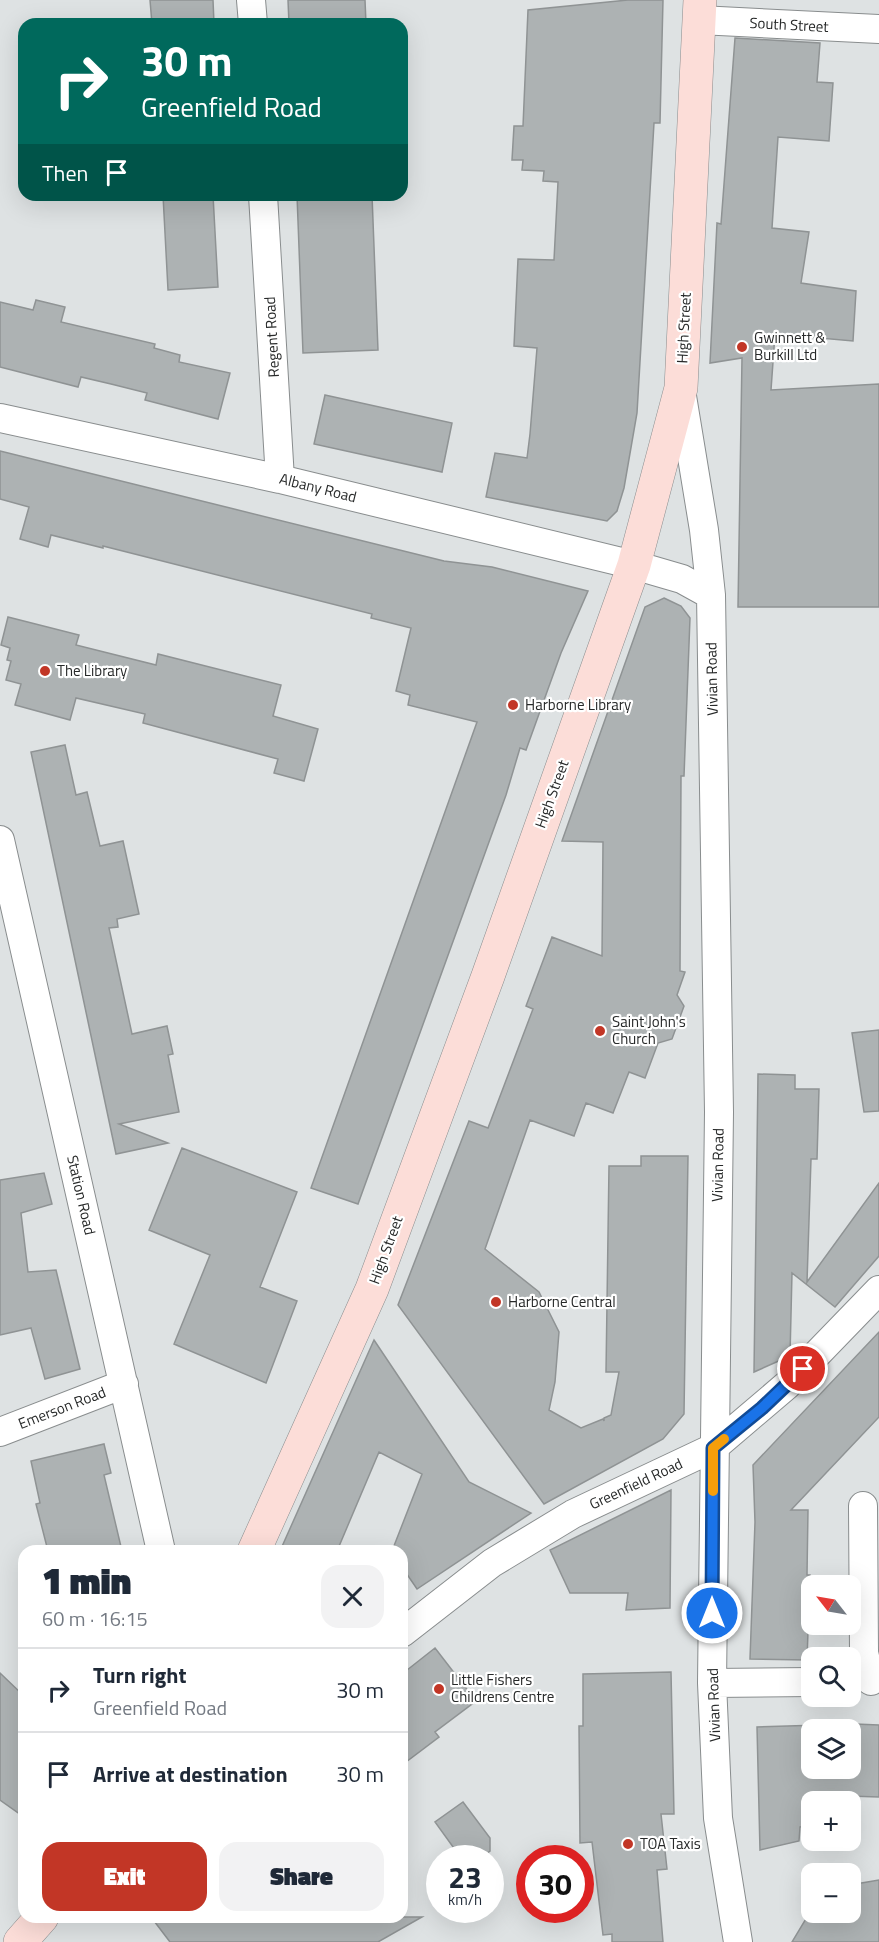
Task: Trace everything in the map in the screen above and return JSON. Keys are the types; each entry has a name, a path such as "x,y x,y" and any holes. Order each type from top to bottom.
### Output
{"main road":[{"name":"High Street","path":"257,1545 372,1288 488,976 634,565 681,388 700,10"},
{"path":"20,1942 37,1923"}],"street":[{"path":"252,0 253,18"},
{"name":"South Street","path":"700,10 879,29"},
{"name":"Regent Road","path":"263,201 280,479"},
{"name":"Vivian Road","path":"681,388 704,530 711,595 719,1112 713,1448 712,1683 718,1818 738,1942"},
{"name":"Albany Road","path":"0,418 280,479 634,565 682,579 711,595"},
{"name":"Station Road","path":"0,840 7,903 124,1384 160,1545"},
{"name":"Greenfield Road","path":"408,1628 492,1563 573,1514 713,1448 787,1385 879,1290"},
{"name":"Emerson Road","path":"0,1432 124,1384"},
{"path":"863,1506 864,1653 867,1684"},
{"path":"712,1683 801,1682"}],"building":[{"path":"150,0 213,0 214,18 152,18"},
{"path":"288,0 365,0 366,18 289,18"},
{"path":"628,0 663,0 660,123 654,123 637,413 624,488 617,511 607,521 486,497 495,453 527,458 537,348 514,346 518,259 554,260 558,182 543,181 544,171 522,170 523,160 512,160 514,126 523,126 528,10"},
{"path":"735,38 820,43 817,82 833,83 829,141 778,137 772,228 809,232 801,283 856,291 853,341 775,334 771,390 879,384 879,607 738,607 742,358 710,363 717,223 721,224"},
{"path":"163,201 213,201 218,287 168,290"},
{"path":"297,201 372,201 378,350 303,353"},
{"path":"36,300 65,307 61,322 155,344 154,348 180,355 179,362 230,373 218,419 145,400 147,393 111,384 81,377 78,387 0,367 0,302 33,310"},
{"path":"325,395 452,423 442,472 314,444"},
{"path":"0,451 444,561 492,567 588,591 561,653 526,750 520,748 506,795 358,1204 311,1188 477,722 408,705 410,695 396,691 411,628 371,618 372,614 103,546 103,548 51,535 48,547 20,539 29,507 0,499"},
{"path":"664,598 681,606 690,618 684,776 681,776 680,971 685,972 677,995 684,1006 672,1039 658,1043 645,1078 629,1072 613,1113 586,1103 574,1136 530,1120 485,1249 539,1292 559,1332 555,1382 549,1410 581,1428 603,1419 604,1421 604,1418 611,1415 619,1372 606,1372 609,1166 641,1166 641,1156 688,1156 684,1414 663,1439 544,1504 398,1305 469,1121 488,1128 533,1009 526,1006 552,937 602,956 603,842 562,841 645,607"},
{"path":"8,617 79,635 76,645 156,665 158,654 281,685 273,716 318,729 304,781 274,773 278,759 143,723 145,714 76,698 70,720 15,705 21,684 6,680 11,661 7,660 10,648 1,645"},
{"path":"65,745 76,795 87,792 100,846 123,841 139,914 117,919 118,927 109,928 132,1034 167,1026 173,1054 168,1055 179,1112 119,1124 168,1143 116,1154 31,752"},
{"path":"879,1030 879,1111 864,1112 852,1033"},
{"path":"758,1074 795,1075 795,1089 819,1089 817,1159 811,1159 807,1282 879,1183 879,1256 835,1307 792,1273 790,1356 754,1372"},
{"path":"182,1148 297,1192 260,1287 297,1301 266,1383 174,1344 210,1255 149,1230"},
{"path":"44,1173 52,1204 21,1213 28,1272 56,1270 80,1369 45,1379 31,1328 0,1335 0,1180"},
{"path":"879,1332 879,1417 791,1510 808,1510 807,1575 801,1575 801,1635 808,1635 807,1647 801,1647 801,1660 750,1659 755,1522 753,1465"},
{"path":"374,1340 469,1482 531,1513 417,1589 408,1576 408,1545 394,1545 422,1474 379,1452 340,1545 283,1545"},
{"path":"104,1444 111,1473 104,1475 121,1545 46,1545 36,1504 40,1503 31,1461"},
{"path":"671,1490 670,1608 626,1610 628,1593 570,1593 550,1550"},
{"name":"Little Fishers Childrens Centre","path":"435,1648 476,1701 435,1732 439,1737 408,1760 408,1669"},
{"path":"671,1672 674,1814 661,1814 667,1869 657,1870 663,1942 612,1942 612,1934 603,1935 594,1845 592,1842 580,1843 579,1726 583,1726 583,1674"},
{"path":"0,1673 18,1690 18,1813 0,1800"},
{"path":"861,1724 879,1725 879,1797 861,1796 861,1791 801,1791 799,1841 760,1850 757,1727 801,1726 801,1779 861,1779"},
{"path":"463,1802 490,1838 490,1845 452,1845 435,1822"},
{"path":"879,1880 879,1942 792,1942 803,1923 861,1923 861,1883"},
{"path":"408,1917 422,1917 378,1942 170,1942 156,1923 408,1923"}],"slow traffic":[{"path":"713,1491 713,1448 724,1439"}],"place":[{"name":"Gwinnett & Burkill Ltd","path":"742,347"},
{"name":"The Library","path":"45,671"},
{"name":"Harborne Library","path":"513,705"},
{"name":"Saint John's Church","path":"600,1031"},
{"name":"Harborne Central","path":"496,1302"},
{"name":"Little Fishers Childrens Centre","path":"439,1689"},
{"name":"TOA Taxis","path":"628,1844"}],"route":[{"path":"712,1613 713,1448 762,1408 803,1369"}]}
